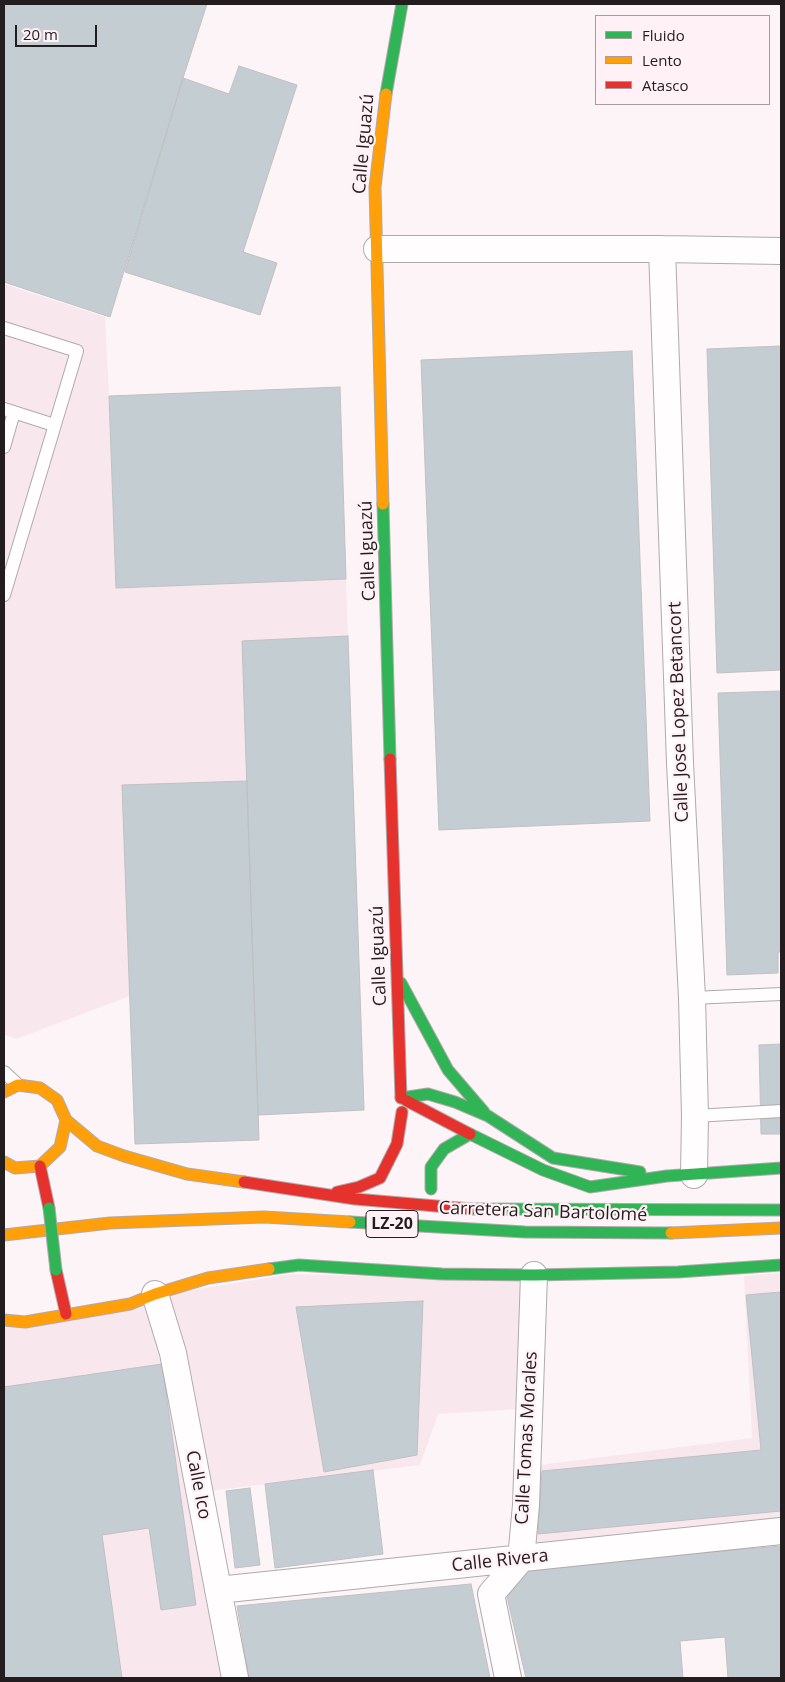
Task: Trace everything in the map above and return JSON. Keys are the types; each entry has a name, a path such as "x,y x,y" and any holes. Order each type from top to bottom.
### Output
{"street":[{"name":"Calle Iguazú","path":"402,4 388,78 375,187 394,922 398,977 402,1105"},
{"path":"377,249 781,251"},
{"name":"Calle Jose Lopez Betancort","path":"662,249 680,763 692,998 695,1116 694,1175"},
{"path":"398,977 448,1070 488,1116"},
{"path":"4,1092 18,1085 40,1088 57,1100 66,1120 60,1147 40,1166 15,1168 4,1162"},
{"path":"402,1105 428,1094 455,1102 488,1116 553,1158 667,1176"},
{"path":"402,1105 470,1134 544,1170 590,1187 667,1176 781,1168"},
{"path":"402,1105 408,1139"},
{"path":"328,1194 380,1178 397,1144 402,1105"},
{"name":"Carretera San Bartolomé","path":"66,1120 97,1146 124,1156 188,1174 355,1199 482,1210 781,1210"},
{"path":"431,1189 431,1167 444,1149 470,1134"},
{"path":"40,1166 49,1208 56,1270 66,1314"},
{"path":"419,1170 431,1189 455,1208"},
{"name":"Carretera San Bartolomé","path":"4,1235 110,1222 264,1217 525,1232 667,1233 781,1228"},
{"path":"42,1246 60,1244"},
{"path":"4,1320 25,1322 130,1304 155,1294 208,1278 299,1265 442,1274 534,1276 678,1272 781,1265"},
{"name":"Calle Tomas Morales","path":"521,1559 526,1504 534,1276"},
{"name":"Calle Ico","path":"155,1294 173,1353 234,1678"},
{"name":"Calle Rivera","path":"218,1590 781,1531"},
{"path":"508,1678 491,1594 521,1559"}],"lane":[{"path":"4,328 77,351 4,595"},
{"path":"4,447 9,411 54,425"},
{"path":"692,998 781,994"},
{"path":"4,1072 18,1085"},
{"path":"695,1116 781,1111"}],"shaded area":[{"path":"4,284 105,317 116,588 346,579 364,1110 259,1115 259,1140 135,1144 130,996 16,1039 4,1034"},
{"path":"781,1273 781,1525 528,1552 540,1465 752,1438 744,1276"},
{"path":"292,1274 526,1281 521,1409 438,1414 420,1465 193,1493 227,1678 4,1678 4,1320"}],"building":[{"path":"4,4 207,4 110,317 4,282"},
{"path":"239,66 297,85 243,252 277,263 260,315 125,272 183,78 229,94"},
{"path":"781,346 781,670 717,673 707,349"},
{"path":"632,351 650,821 439,830 421,360"},
{"path":"340,387 346,579 116,588 109,396"},
{"path":"348,636 364,1110 258,1115 242,641"},
{"path":"781,691 781,952 778,952 778,973 727,975 718,693"},
{"path":"247,781 259,1140 135,1144 122,785"},
{"path":"781,1044 781,1134 761,1134 759,1045"},
{"path":"781,1292 781,1511 538,1534 542,1471 761,1450 746,1295"},
{"path":"423,1301 417,1455 324,1472 296,1307"},
{"path":"162,1364 196,1605 161,1610 149,1528 102,1535 122,1678 4,1678 4,1387"},
{"path":"373,1470 383,1554 275,1568 265,1484"},
{"path":"250,1488 260,1565 235,1568 226,1491"},
{"path":"781,1546 781,1678 728,1678 725,1637 680,1641 683,1678 526,1678 507,1597 530,1568"},
{"path":"471,1584 490,1678 249,1678 237,1606"}],"traffic: fast":[{"path":"386,94 402,4"},
{"path":"383,504 390,759"},
{"path":"401,983 448,1070 484,1112"},
{"path":"401,1098 428,1094 455,1102 488,1116 553,1158 640,1172"},
{"path":"431,1189 431,1167 444,1149 470,1134 543,1170 590,1187 667,1176 781,1168"},
{"path":"49,1208 56,1270"},
{"path":"471,1209 781,1210"},
{"path":"350,1222 525,1232 671,1233"},
{"path":"269,1269 299,1265 442,1274 534,1275 678,1272 781,1265"}],"traffic: slow":[{"path":"383,504 375,187 386,94"},
{"path":"4,1092 18,1085 40,1088 57,1100 66,1120 60,1147 40,1166 15,1168 4,1162"},
{"path":"66,1120 97,1146 124,1156 187,1174 244,1182"},
{"path":"4,1235 110,1223 264,1217 350,1222"},
{"path":"671,1233 781,1228"},
{"path":"4,1320 25,1322 130,1304 155,1294 208,1278 269,1269"}],"traffic: jam":[{"path":"390,759 401,1098"},
{"path":"407,1101 470,1134"},
{"path":"337,1192 359,1187 380,1178 397,1144 402,1112"},
{"path":"40,1166 49,1208"},
{"path":"244,1182 355,1199 471,1209"},
{"path":"56,1270 66,1314"}]}
